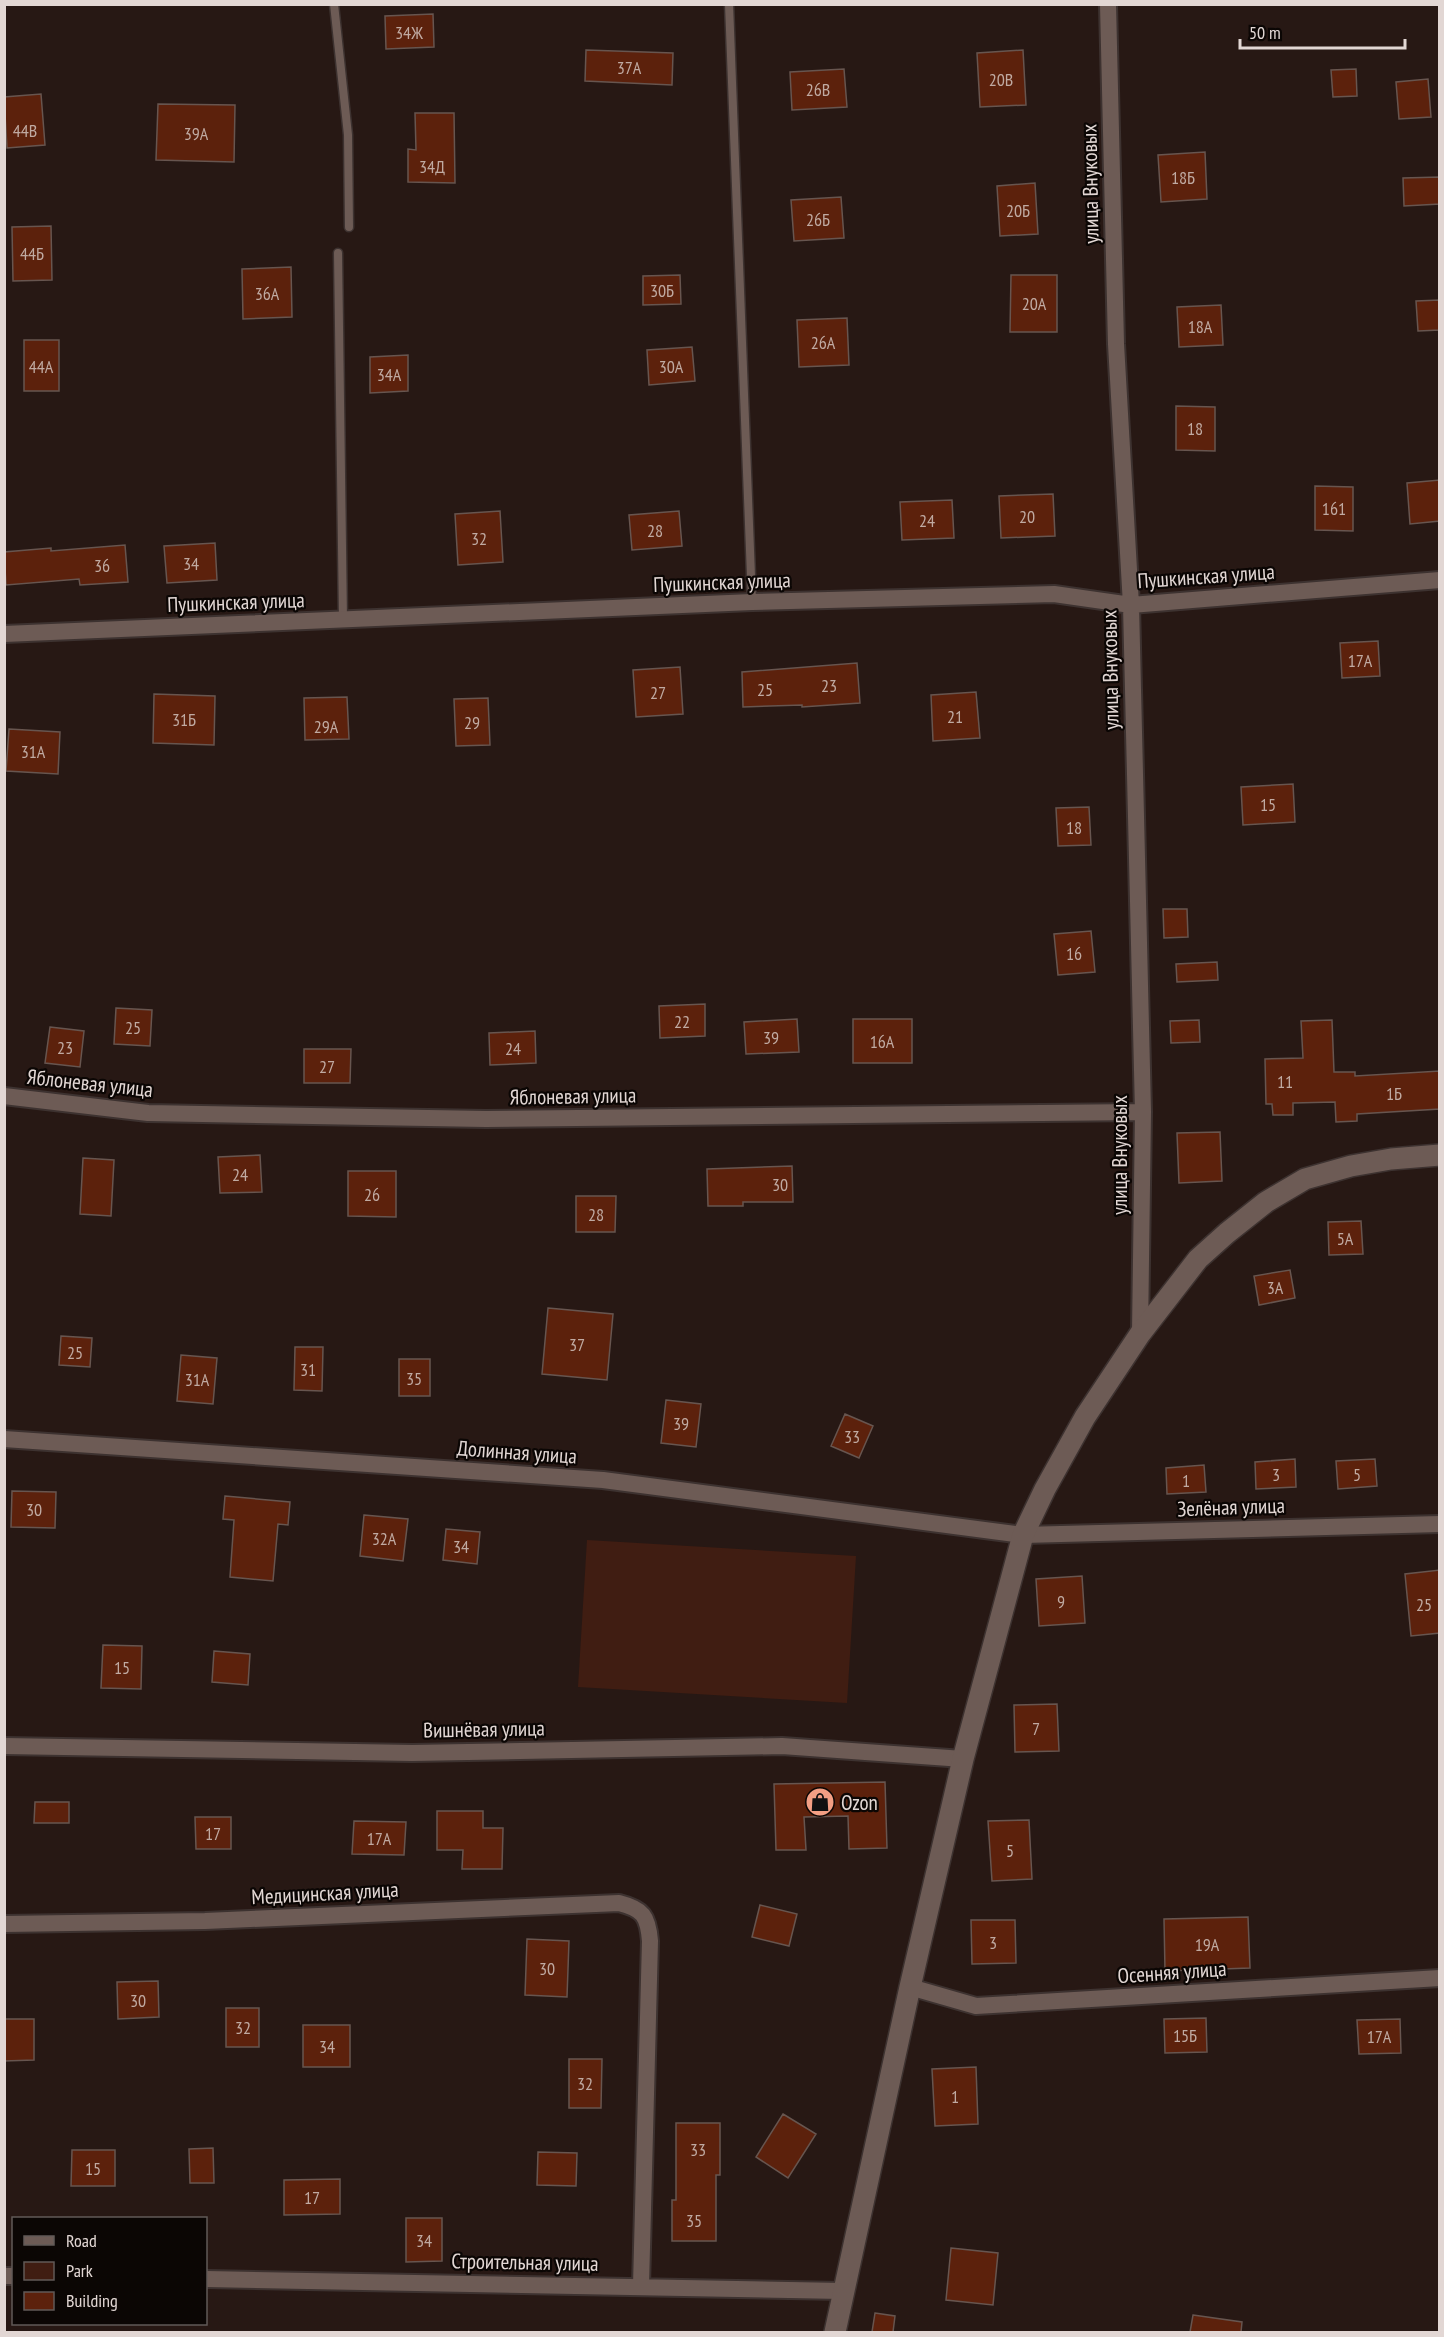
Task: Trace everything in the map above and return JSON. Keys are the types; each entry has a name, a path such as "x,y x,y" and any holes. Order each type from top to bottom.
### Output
{"street":[{"name":"улица Внуковых","path":"1108,4 1116,344 1131,605 1143,1112 1140,1334"},
{"name":"Пушкинская улица","path":"4,633 343,621 753,602 1054,594 1131,605 1440,580"},
{"name":"Яблоневая улица","path":"4,1096 148,1113 451,1119 1143,1112"},
{"path":"835,2332 910,1987 963,1759 1023,1535 1045,1489 1085,1418 1140,1334 1198,1259 1266,1202 1305,1179 1390,1158 1440,1155"},
{"name":"Долинная улица","path":"4,1439 603,1480 1023,1535"},
{"name":"Зелёная улица","path":"1023,1535 1440,1524"},
{"name":"Вишнёвая улица","path":"4,1746 412,1753 782,1746 963,1759"},
{"name":"Медицинская улица","path":"4,1924 205,1921 619,1903 634,1906 643,1914 650,1941 641,2286"},
{"name":"Осенняя улица","path":"910,1987 976,2006 1440,1978"},
{"name":"Строительная улица","path":"207,2279 843,2291"}],"lane":[{"path":"334,4 348,135 349,226"},
{"path":"729,4 753,602"},
{"path":"338,253 343,621"}],"green space":[{"path":"587,1540 856,1556 847,1703 578,1687"}],"building":[{"path":"433,14 434,47 386,49 385,16"},
{"path":"586,50 673,53 672,85 585,81"},
{"path":"1023,50 1026,105 980,107 977,53"},
{"path":"844,69 847,107 792,110 790,72"},
{"path":"1356,69 1357,96 1333,97 1331,70"},
{"path":"1428,79 1431,117 1399,119 1396,82"},
{"path":"41,94 45,145 7,148 4,97"},
{"path":"158,104 235,105 234,162 156,160"},
{"path":"415,113 454,113 455,183 408,182 408,149 416,150"},
{"path":"1205,152 1207,199 1161,202 1158,155"},
{"path":"1440,177 1440,204 1404,206 1403,178"},
{"path":"1035,183 1038,234 1000,236 997,186"},
{"path":"841,197 844,238 794,241 791,200"},
{"path":"51,226 52,280 13,281 12,227"},
{"path":"291,267 292,317 243,319 242,269"},
{"path":"680,275 681,304 643,305 643,276"},
{"path":"1011,275 1057,275 1057,332 1010,332"},
{"path":"1440,300 1440,330 1418,331 1416,301"},
{"path":"1221,305 1223,345 1179,347 1177,307"},
{"path":"847,318 849,365 799,367 797,320"},
{"path":"24,340 59,340 59,391 24,391"},
{"path":"692,347 695,381 649,385 647,350"},
{"path":"408,355 408,391 370,393 370,357"},
{"path":"1176,406 1215,407 1215,451 1176,450"},
{"path":"1440,480 1440,521 1410,524 1407,483"},
{"path":"1315,486 1353,487 1353,531 1315,530"},
{"path":"1053,494 1055,536 1001,538 999,496"},
{"path":"952,500 954,538 902,540 900,502"},
{"path":"500,511 503,562 458,565 455,514"},
{"path":"679,511 682,546 632,550 629,515"},
{"path":"215,543 217,580 167,583 164,546"},
{"path":"125,545 128,582 80,585 79,579 6,585 4,552"},
{"path":"1378,641 1380,676 1342,678 1340,643"},
{"path":"857,663 860,703 802,707 802,705 743,707 742,672"},
{"path":"680,667 683,714 636,717 633,670"},
{"path":"976,692 980,738 933,741 931,695"},
{"path":"154,694 215,696 214,745 153,743"},
{"path":"347,697 349,739 305,740 304,698"},
{"path":"488,698 490,745 456,746 454,699"},
{"path":"9,729 60,732 58,774 6,771"},
{"path":"1293,784 1295,822 1243,825 1241,787"},
{"path":"1089,807 1091,845 1058,846 1056,808"},
{"path":"1163,909 1187,909 1188,937 1164,938"},
{"path":"1091,931 1095,972 1058,975 1054,934"},
{"path":"1217,962 1218,980 1177,982 1176,964"},
{"path":"705,1004 705,1036 660,1038 659,1006"},
{"path":"116,1008 152,1010 150,1046 114,1044"},
{"path":"797,1019 799,1052 746,1054 744,1022"},
{"path":"853,1019 912,1019 912,1063 853,1063"},
{"path":"1199,1020 1200,1042 1171,1043 1170,1021"},
{"path":"1332,1020 1334,1072 1355,1072 1355,1076 1440,1071 1440,1109 1357,1114 1357,1121 1336,1122 1335,1102 1293,1103 1293,1115 1273,1115 1272,1104 1266,1104 1265,1059 1303,1058 1301,1021"},
{"path":"50,1027 84,1031 80,1067 45,1063"},
{"path":"535,1031 536,1063 490,1065 489,1033"},
{"path":"304,1049 351,1049 350,1083 304,1083"},
{"path":"1220,1132 1222,1181 1179,1183 1177,1133"},
{"path":"260,1155 262,1192 220,1193 218,1157"},
{"path":"83,1158 114,1160 111,1216 80,1214"},
{"path":"792,1166 793,1202 743,1202 743,1206 708,1206 707,1169"},
{"path":"348,1171 396,1171 396,1217 348,1216"},
{"path":"576,1196 616,1196 615,1232 576,1232"},
{"path":"1361,1221 1363,1254 1329,1255 1328,1222"},
{"path":"1290,1270 1295,1298 1259,1305 1254,1276"},
{"path":"548,1308 613,1314 607,1380 542,1374"},
{"path":"61,1336 92,1338 90,1367 59,1365"},
{"path":"295,1347 323,1347 322,1391 294,1390"},
{"path":"181,1355 217,1358 213,1404 177,1401"},
{"path":"399,1359 430,1359 430,1396 399,1396"},
{"path":"666,1400 701,1404 696,1447 661,1443"},
{"path":"845,1414 873,1426 859,1458 831,1446"},
{"path":"1295,1459 1296,1487 1256,1489 1255,1462"},
{"path":"1375,1459 1377,1486 1338,1489 1336,1461"},
{"path":"1204,1465 1206,1492 1167,1494 1166,1468"},
{"path":"12,1491 56,1492 55,1528 11,1527"},
{"path":"225,1496 290,1502 288,1525 278,1524 273,1581 230,1577 234,1520 223,1519"},
{"path":"364,1515 408,1519 403,1561 360,1556"},
{"path":"446,1529 480,1532 477,1564 443,1560"},
{"path":"1440,1570 1440,1633 1411,1636 1405,1574"},
{"path":"1082,1576 1085,1623 1039,1626 1036,1579"},
{"path":"103,1645 142,1646 141,1689 101,1688"},
{"path":"214,1651 250,1654 248,1685 212,1682"},
{"path":"1057,1704 1059,1751 1015,1752 1014,1705"},
{"path":"885,1782 887,1848 849,1849 848,1816 804,1817 806,1850 776,1850 774,1784"},
{"path":"35,1802 69,1802 69,1823 34,1823"},
{"path":"437,1811 483,1811 483,1828 503,1828 502,1869 462,1869 463,1850 437,1850"},
{"path":"195,1817 231,1817 231,1849 196,1849"},
{"path":"1029,1820 1032,1879 992,1881 988,1821"},
{"path":"354,1821 406,1822 404,1855 352,1854"},
{"path":"760,1905 797,1914 789,1946 752,1937"},
{"path":"1248,1917 1250,1968 1165,1971 1164,1919"},
{"path":"971,1920 1015,1920 1016,1963 972,1964"},
{"path":"527,1939 569,1941 567,1997 525,1995"},
{"path":"158,1981 159,2017 118,2019 117,1982"},
{"path":"226,2008 259,2008 259,2047 226,2047"},
{"path":"1206,2018 1207,2052 1165,2053 1164,2019"},
{"path":"4,2019 34,2019 34,2060 4,2061"},
{"path":"1400,2019 1401,2053 1359,2054 1357,2020"},
{"path":"303,2025 350,2025 350,2067 303,2067"},
{"path":"569,2059 602,2059 601,2108 569,2108"},
{"path":"976,2067 978,2124 935,2126 932,2069"},
{"path":"783,2114 816,2134 788,2178 756,2157"},
{"path":"676,2123 720,2123 720,2175 716,2175 716,2241 672,2241 672,2200 676,2200"},
{"path":"213,2148 214,2183 190,2183 189,2149"},
{"path":"72,2150 115,2150 115,2186 71,2186"},
{"path":"538,2152 577,2153 576,2186 537,2185"},
{"path":"340,2179 340,2214 284,2215 284,2180"},
{"path":"406,2218 442,2218 442,2261 406,2262"},
{"path":"951,2248 998,2253 993,2305 946,2300"},
{"path":"875,2313 895,2316 893,2332 872,2332"},
{"path":"1193,2315 1242,2322 1241,2332 1190,2332"}],"place":[{"name":"Ozon","path":"820,1802"}]}
